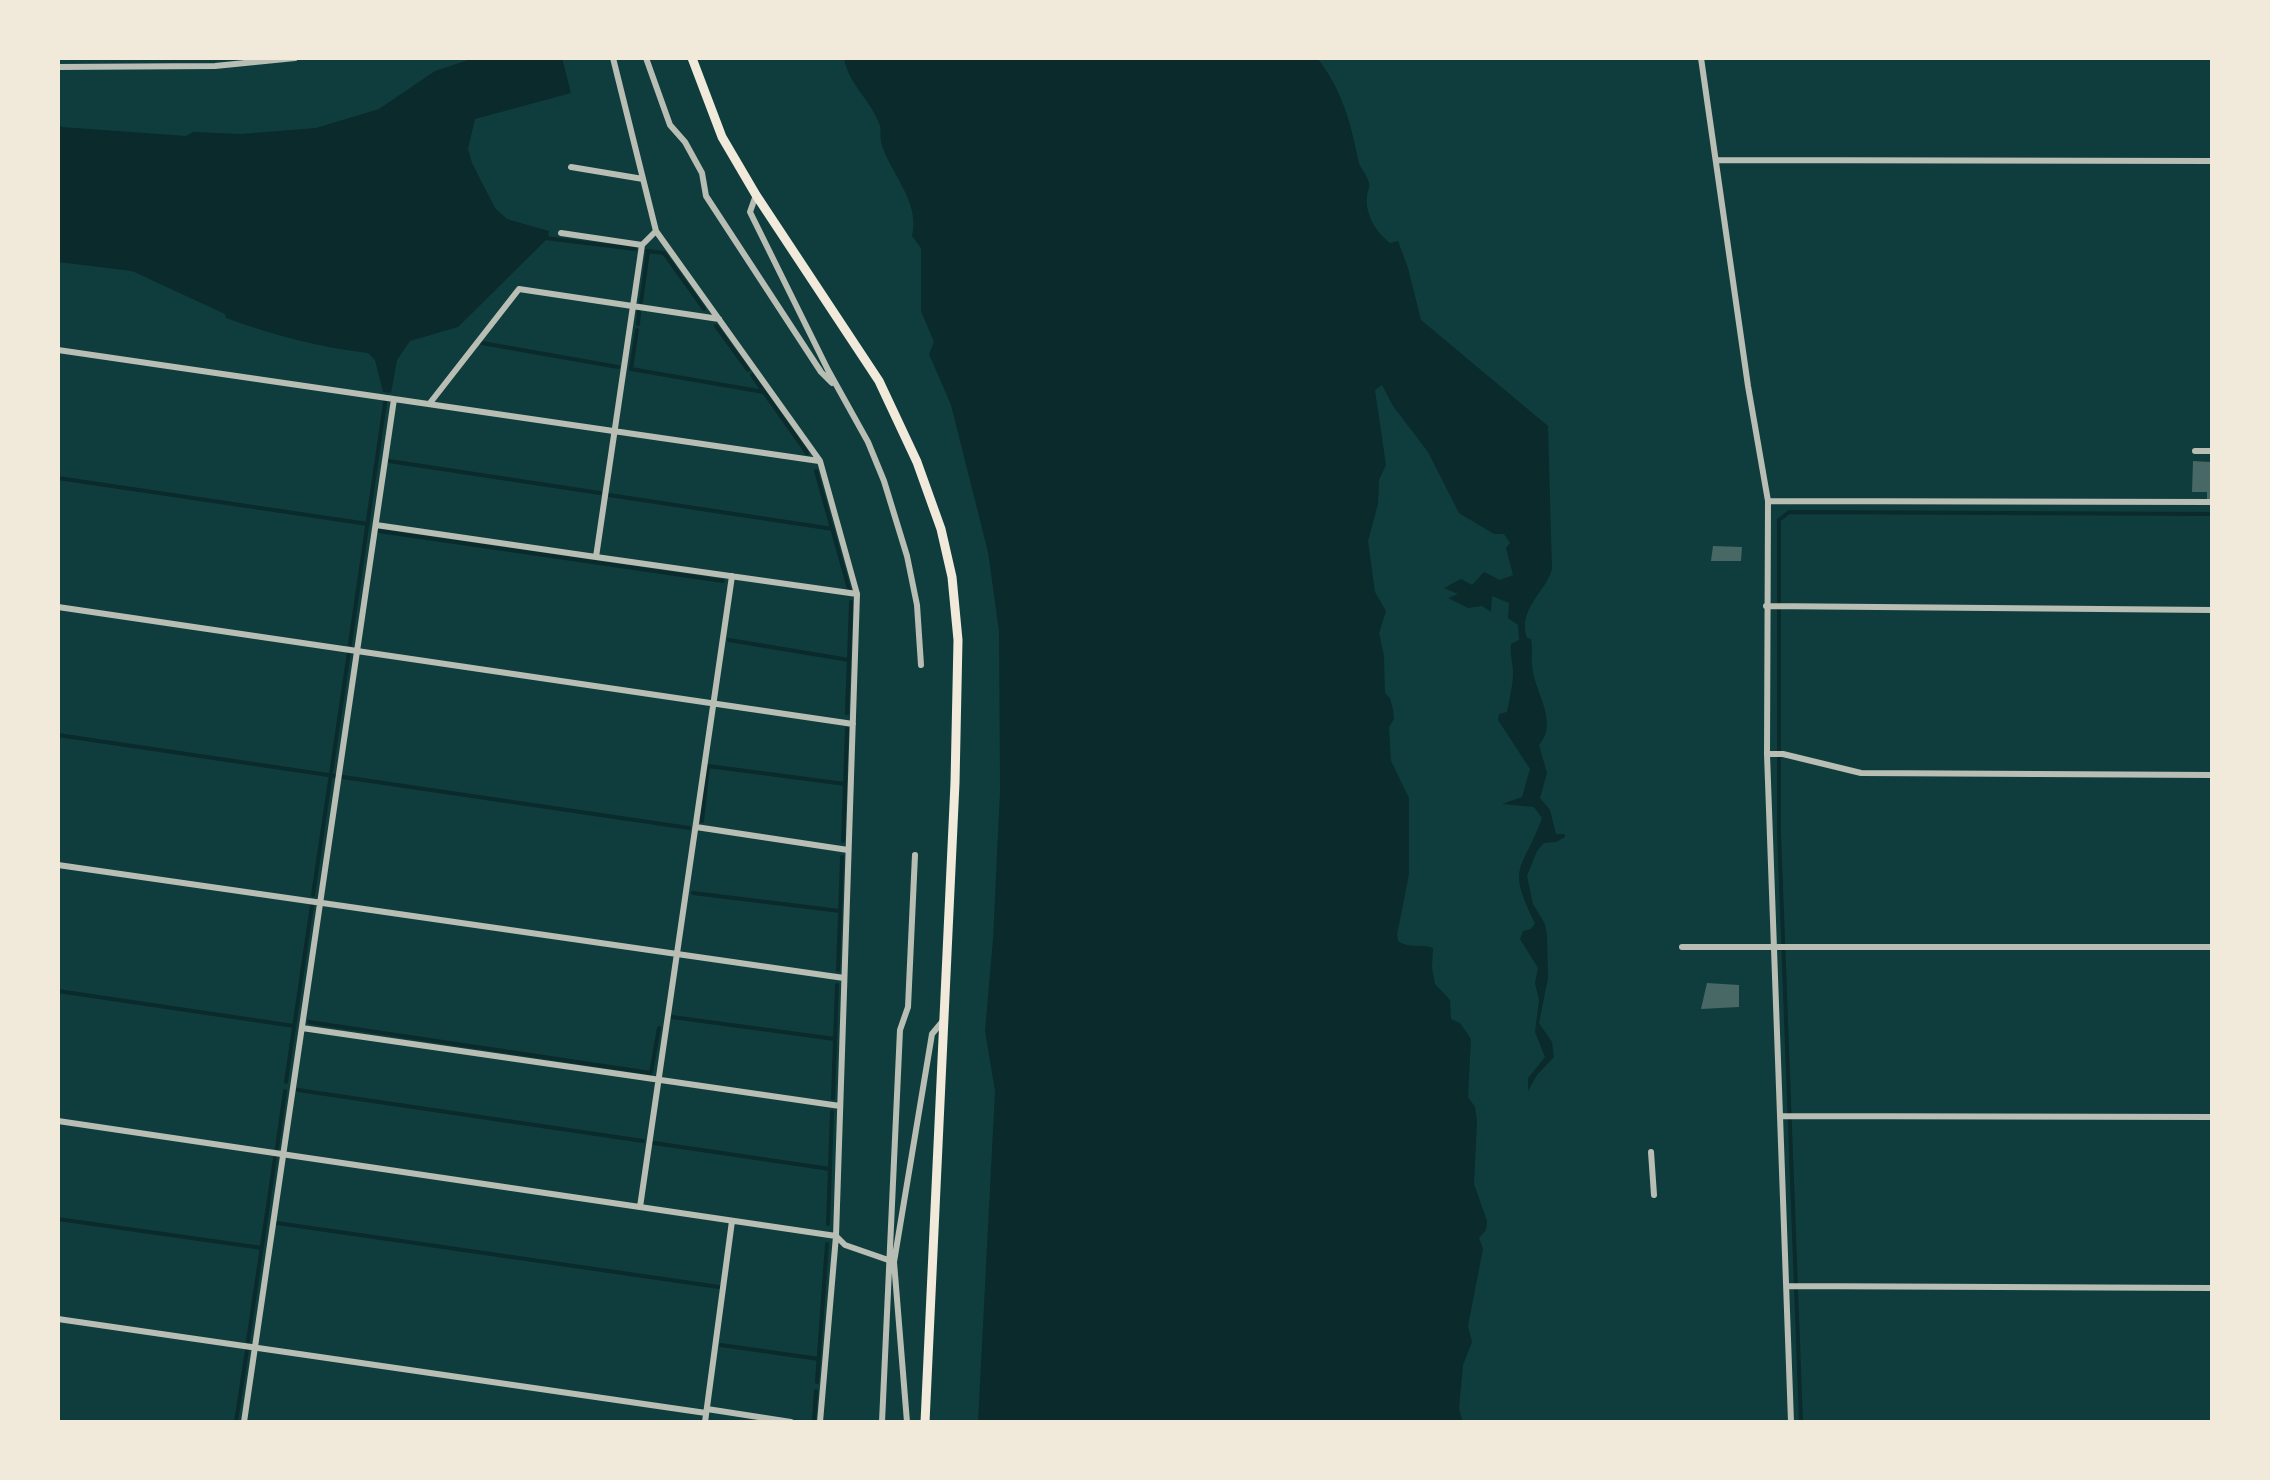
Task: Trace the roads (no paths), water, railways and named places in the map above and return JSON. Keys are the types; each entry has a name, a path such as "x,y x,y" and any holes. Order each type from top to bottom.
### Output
{"main road":[{"path":"692,58 722,137 878,381 917,462 941,529 952,577 958,640 955,783 925,1422"}],"street":[{"path":"58,67 215,66 295,58"},
{"path":"613,58 656,231 820,461 857,594 836,1236 820,1422"},
{"path":"646,58 670,125 685,142 702,173 706,196 821,372 842,392"},
{"path":"1701,58 1768,501 1768,754 1791,1422"},
{"path":"1717,160 2212,161"},
{"path":"572,166 643,179"},
{"path":"756,195 750,212 868,442 897,516 917,605 921,665"},
{"path":"596,557 642,244 656,231"},
{"path":"561,233 642,244"},
{"path":"429,404 519,288 719,318"},
{"path":"58,350 820,461"},
{"path":"244,1422 393,399"},
{"path":"2195,450 2212,451"},
{"path":"1768,501 2212,502"},
{"path":"376,525 857,594"},
{"path":"640,1207 732,576"},
{"path":"1768,606 2212,610"},
{"path":"58,607 854,724"},
{"path":"1768,754 1783,754 1861,773 2212,774"},
{"path":"696,828 848,850"},
{"path":"882,1422 900,1030 908,1007 915,855"},
{"path":"58,865 844,978"},
{"path":"1682,948 2212,948"},
{"path":"907,1422 892,1261 932,1034 943,1021"},
{"path":"302,1028 840,1106"},
{"path":"1781,1116 2212,1117"},
{"path":"58,1121 836,1236 846,1244 892,1261"},
{"path":"1651,1152 1654,1195"},
{"path":"705,1422 732,1221"},
{"path":"1788,1286 2212,1288"},
{"path":"58,1319 792,1422"}],"water":[{"path":"474,58 562,58 571,93 475,119 468,149 495,208 507,219 549,231 548,238 458,327 410,341 397,360 391,393 383,392 375,360 368,353 313,344 226,318 225,314 132,271 58,262 58,124 186,136 193,132 241,134 316,128 379,109 435,71"},
{"path":"844,58 1317,58 1333,81 1348,119 1369,183 1370,216 1385,239 1390,243 1398,241 1421,320 1548,426 1552,569 1529,609 1525,628 1527,638 1531,639 1533,674 1547,726 1539,745 1547,773 1540,798 1550,810 1556,834 1565,837 1544,843 1527,876 1533,904 1547,936 1548,978 1539,1023 1552,1042 1554,1057 1528,1091 1528,1078 1545,1057 1535,1032 1538,968 1520,939 1523,931 1535,923 1519,878 1542,818 1534,807 1502,804 1522,797 1530,769 1498,720 1499,714 1508,708 1513,674 1511,644 1519,640 1518,625 1508,618 1509,603 1492,596 1491,612 1482,606 1468,608 1448,598 1458,594 1444,588 1461,579 1472,585 1484,572 1500,580 1513,575 1506,548 1510,543 1504,534 1494,534 1459,513 1428,452 1382,385 1375,390 1386,465 1379,480 1378,504 1368,541 1375,592 1386,611 1379,633 1385,693 1390,698 1394,719 1389,727 1391,761 1409,798 1409,874 1397,935 1402,943 1433,948 1435,984 1450,1000 1451,1019 1460,1023 1471,1039 1468,1097 1475,1107 1477,1121 1474,1184 1487,1221 1479,1238 1483,1249 1468,1326 1472,1342 1463,1365 1459,1409 1463,1422 978,1422 995,1091 985,1031 1000,791 999,631 988,552 951,405 929,354 934,342 921,311 921,248 912,236 912,211 885,153 876,117 850,76"}],"waterway":[{"path":"545,238 635,249"},
{"path":"647,251 664,253 704,309"},
{"path":"641,302 648,251"},
{"path":"638,324 639,312"},
{"path":"716,326 748,370"},
{"path":"637,330 631,369 764,392"},
{"path":"482,343 618,367"},
{"path":"752,375 807,453"},
{"path":"350,644 386,396"},
{"path":"389,461 600,493"},
{"path":"816,471 849,589"},
{"path":"58,478 368,524"},
{"path":"609,495 833,529"},
{"path":"1801,1422 1779,832 1779,520 1789,512 2212,514"},
{"path":"379,531 723,581"},
{"path":"847,713 851,602"},
{"path":"729,640 849,660"},
{"path":"313,895 349,652"},
{"path":"843,841 847,729"},
{"path":"58,735 335,776"},
{"path":"702,821 708,766 845,784"},
{"path":"343,777 689,828"},
{"path":"838,970 842,857"},
{"path":"693,893 840,911"},
{"path":"286,1082 312,905"},
{"path":"833,1098 837,985"},
{"path":"58,991 294,1026"},
{"path":"672,1017 835,1039"},
{"path":"309,1022 651,1073 659,1028"},
{"path":"298,1090 643,1141"},
{"path":"277,1148 285,1091"},
{"path":"828,1224 832,1112"},
{"path":"654,1143 830,1169"},
{"path":"248,1341 275,1158"},
{"path":"58,1219 262,1248"},
{"path":"277,1223 719,1287"},
{"path":"817,1382 827,1244"},
{"path":"721,1345 819,1359"},
{"path":"236,1422 247,1350"},
{"path":"814,1420 816,1391"}]}
